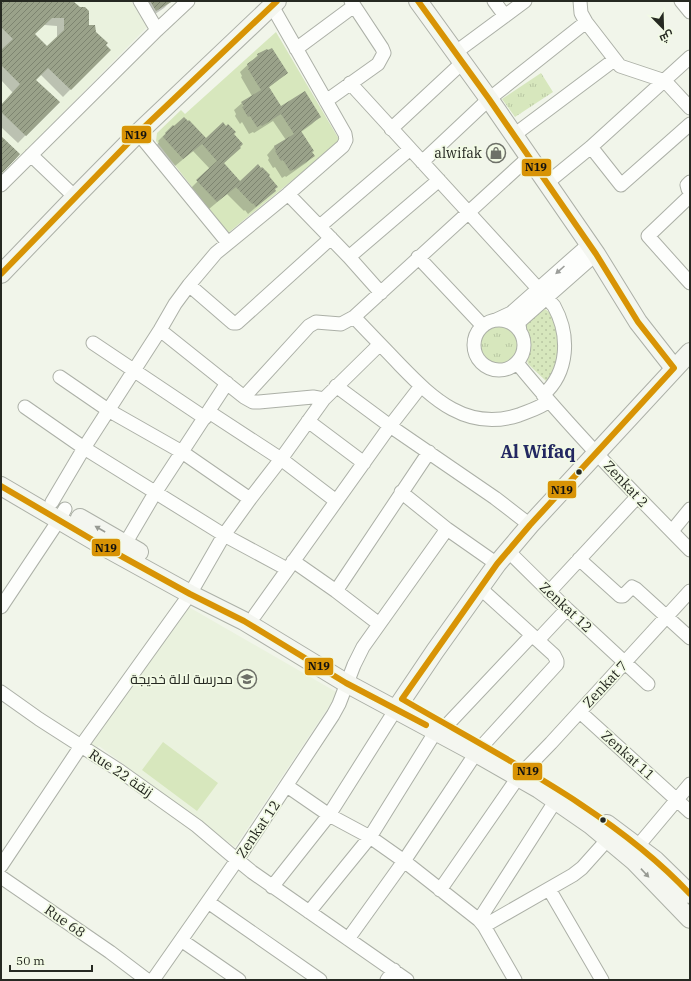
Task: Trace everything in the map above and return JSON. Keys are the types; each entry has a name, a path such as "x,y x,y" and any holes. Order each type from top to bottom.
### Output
{"street":[{"path":"140,1 157,30"},
{"path":"418,1 489,99 528,158 593,249 630,310 674,368"},
{"path":"494,1 505,16"},
{"path":"391,129 459,57 505,16 525,1"},
{"path":"580,1 581,13 586,22 620,66 665,81 690,108"},
{"path":"681,1 690,12"},
{"path":"1,185 183,3"},
{"path":"1,274 74,196 138,133 275,4 296,49 345,134 346,140 343,146 288,194 216,253 189,285 175,304 160,330 84,448 59,510 1,608"},
{"path":"296,49 353,4 382,48 384,53 378,64 326,100"},
{"path":"422,162 489,99 586,22"},
{"path":"547,183 591,147 690,58"},
{"path":"514,135 614,60"},
{"path":"350,84 554,306 562,325 565,346 562,367 546,398 533,410 513,417 499,419 470,417 451,409 433,398 354,317"},
{"path":"591,147 621,185 690,124"},
{"path":"138,133 228,243"},
{"path":"320,226 410,149"},
{"path":"31,155 74,196"},
{"path":"244,397 309,326 316,322 341,324 354,317 528,158"},
{"path":"349,257 438,180"},
{"path":"690,182 687,185 690,192"},
{"path":"288,194 320,226 381,293"},
{"path":"687,274 648,236 690,196"},
{"path":"189,285 232,323 237,323 331,238"},
{"path":"542,294 511,313 483,326 477,333 474,341 474,349 481,363 495,370 503,370 510,368 517,363 524,351 525,344 520,330 520,321 542,294 593,249"},
{"path":"418,257 483,326"},
{"path":"496,320 510,322 520,330"},
{"path":"160,330 244,397 253,402 313,397 324,399"},
{"path":"93,343 134,371 281,459 336,501"},
{"path":"1,866 81,746 193,588 224,535 250,499 324,399 380,344"},
{"path":"272,887 329,815 399,704 502,558 530,525 674,368 689,354"},
{"name":"Zenkat 2","path":"517,363 546,398 637,497 690,550"},
{"path":"60,377 108,410 182,452 250,499"},
{"path":"125,544 155,493 227,383"},
{"path":"336,386 530,525"},
{"path":"255,615 390,426 421,386"},
{"path":"25,407 84,448 224,535 290,565 336,591 379,624"},
{"path":"308,421 364,463"},
{"path":"336,591 429,452"},
{"path":"1,474 59,510 125,544 250,625 399,704 522,773 565,794 633,851 690,919"},
{"path":"1,486 59,510 103,546 255,615 348,677"},
{"name":"Zenkat 12","path":"401,492 448,529 502,558 549,592 648,684"},
{"path":"549,592 637,497"},
{"path":"672,531 690,509"},
{"name":"Zenkat 12","path":"153,980 237,860 333,715 339,704 348,677 364,646 448,529"},
{"path":"579,559 620,596 623,596 630,588 636,589 690,638"},
{"path":"348,939 404,861 480,749 557,664 554,656 535,637 480,588"},
{"name":"Zenkat 7","path":"440,890 522,773 580,712 690,591"},
{"path":"309,912 370,837 441,728 535,637 567,609"},
{"name":"Rue 22 زنقة","path":"1,692 39,719 120,771 197,826 272,887 348,939 390,975 407,980"},
{"name":"Zenkat 11","path":"580,712 690,812"},
{"path":"522,773 608,839 633,851 669,872 690,894"},
{"path":"633,851 690,784"},
{"path":"287,786 329,815 370,837 404,861 481,923 515,980"},
{"path":"481,923 556,800"},
{"path":"481,923 549,889 573,875 582,868 608,839"},
{"name":"Rue 68","path":"1,877 148,980"},
{"path":"549,889 602,980"},
{"path":"208,902 320,980"},
{"path":"181,940 239,980"}],"shaded area":[{"path":"1,1 131,1 147,27 1,176"},
{"path":"187,606 338,693 235,847 99,746 96,749 90,745"}],"green space":[{"path":"276,32 340,141 228,233 156,141 157,133 181,110 185,114"},
{"path":"541,73 553,92 515,117 502,99"},
{"path":"545,309 551,315 558,333 555,365 546,381 528,364 527,360 530,343 525,325"},
{"path":"495,324 503,324 511,327 517,333 520,345 517,357 511,363 503,366 495,366 487,363 481,357 478,349 478,341 481,333 487,327"},
{"path":"163,742 218,783 197,811 142,770"}],"building":[{"path":"1,1 73,1 80,7 85,7 89,11 89,25 95,25 96,32 108,43 106,45 111,50 71,90 48,68 36,80 60,102 26,136 1,112 1,105 20,84 1,65 1,50 13,39 1,27","holes":["52,18 64,18 64,30 47,46 35,34"]},
{"path":"150,1 173,1 156,11"},
{"path":"272,48 288,73 269,87 281,106 305,91 321,117 301,131 314,151 312,152 315,156 294,170 290,171 283,160 281,161 275,151 274,146 294,134 281,114 262,126 257,127 250,116 248,117 242,107 244,106 241,102 261,90 248,69 247,64 258,56 257,54"},
{"path":"184,117 188,121 189,120 206,138 223,122 226,126 228,124 236,132 234,134 243,144 240,147 241,148 224,163 240,181 258,164 270,175 269,176 278,187 275,189 276,191 256,207 236,187 217,202 196,180 217,161 202,144 183,159 163,137 173,125 174,126"},
{"path":"1,136 20,154 1,174"}],"transit line":[{"name":"N19","path":"1,274 138,133 277,1"},
{"name":"N19","path":"418,1 489,99 596,254 638,322 674,368 530,525 497,564 402,699 554,787 591,811 660,864 690,894"},
{"name":"N19","path":"1,486 103,546 190,594 244,621 346,683 426,725"}],"place":[{"name":"alwifak","path":"496,153"},
{"name":"مدرسة لالة خديجة","path":"247,679"}],"district":[{"name":"Al Wifaq","path":"538,452"}]}
